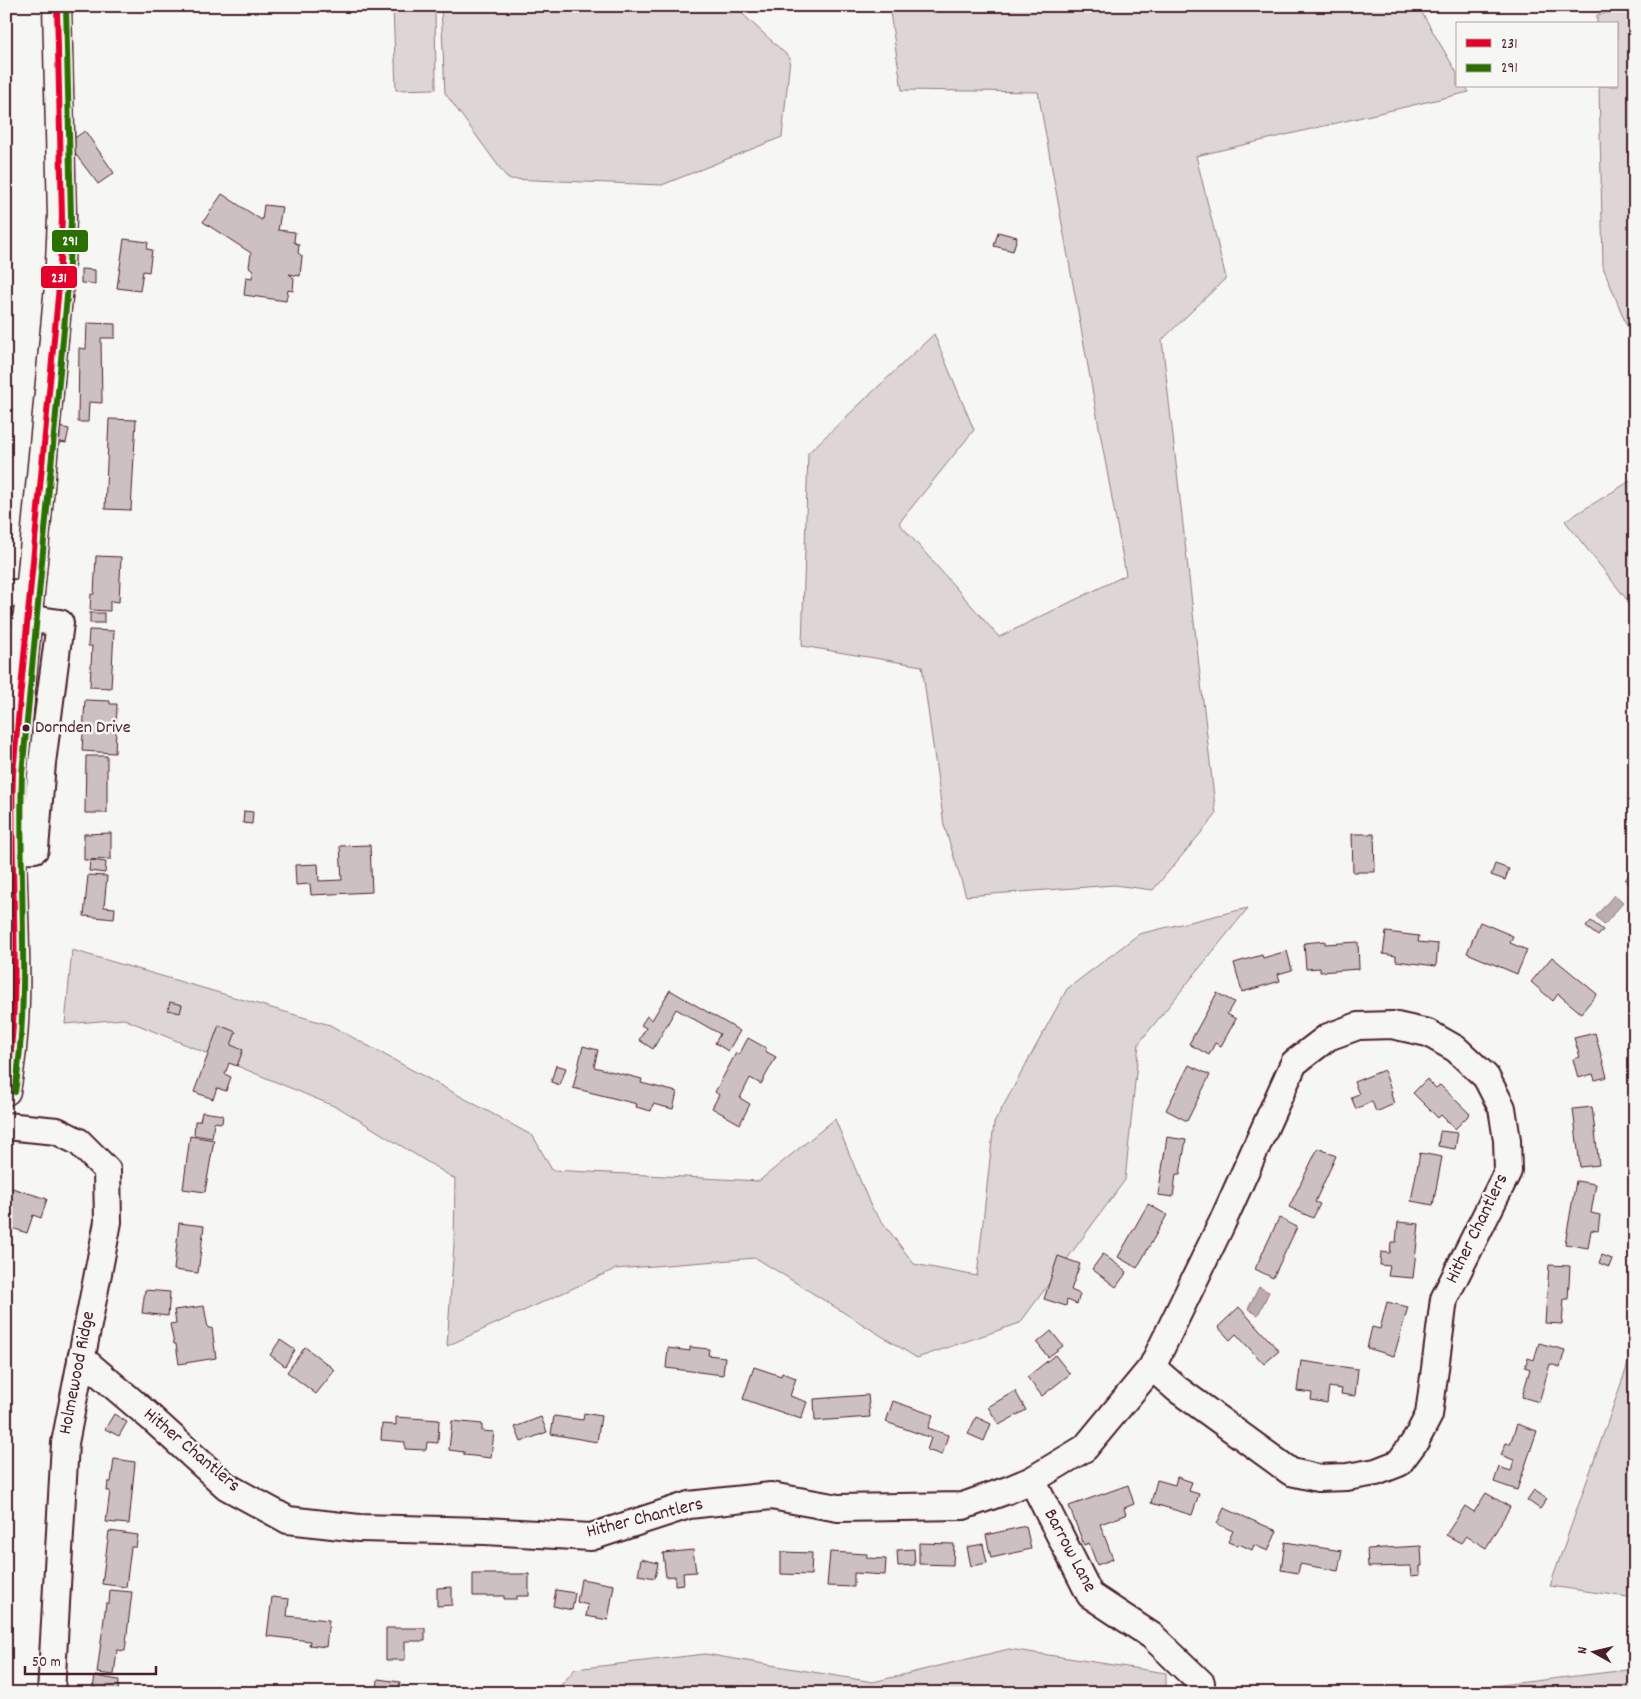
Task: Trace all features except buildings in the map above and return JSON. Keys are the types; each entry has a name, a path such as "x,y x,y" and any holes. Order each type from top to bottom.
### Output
{"main road":[{"path":"6,1091 10,1072 15,1017 12,850 13,773 21,602 40,500 59,286 62,217 57,6"}],"street":[{"name":"Hither Chantlers","path":"81,1358 148,1415 226,1486 288,1520 359,1528 485,1531 591,1537 689,1505 771,1496 838,1508 963,1506 1032,1480 1085,1448 1152,1367 1222,1223 1294,1063 1328,1037 1358,1026 1392,1025 1428,1034 1456,1049 1486,1077 1502,1108 1507,1140 1508,1171 1444,1299 1430,1415 1416,1440 1399,1463 1376,1472 1346,1477 1318,1478 1291,1472 1185,1395 1152,1367"},
{"name":"Holmewood Ridge","path":"6,1126 57,1131 79,1142 107,1170 108,1222 65,1444 51,1693"},
{"name":"Barrow Lane","path":"1032,1480 1090,1595 1152,1636 1201,1683 1201,1693"}],"shaded area":[{"path":"393,6 435,6 436,89 396,90"},
{"path":"441,6 734,6 790,58 782,137 662,185 508,179 445,93"},
{"path":"889,6 1418,6 1456,71 1456,88 1466,88 1469,92 1196,156 1226,278 1162,340 1216,815 1153,890 1114,885 966,896 944,825 922,666 802,646 808,453 934,334 974,430 899,523 999,637 1126,575 1038,92 902,90"},
{"path":"1635,8 1635,346 1603,267 1599,88 1618,88 1618,22 1597,22 1597,15"},
{"path":"1635,478 1635,610 1565,521"},
{"path":"1614,895 1623,903 1604,925 1596,916"},
{"path":"1248,908 1139,1043 1125,1180 1020,1323 917,1358 756,1258 615,1269 447,1346 454,1244 455,1179 341,1109 124,1019 65,1024 72,950 330,1025 533,1136 552,1170 759,1181 835,1119 871,1207 914,1264 977,1276 994,1123 1067,989 1139,934"},
{"path":"1259,1287 1269,1292 1258,1315 1248,1309"},
{"path":"1635,1344 1635,1598 1550,1586"},
{"path":"1009,1649 1166,1673 1166,1693 554,1693 575,1669 705,1654 873,1682"},
{"path":"1635,1669 1635,1693 1434,1693"}],"transit line":[{"name":"231","path":"6,1089 11,1050 15,971 13,773 59,286 62,217 57,6"},
{"name":"291","path":"15,1092 20,1052 23,973 22,774 68,286 71,217 66,6"}],"place":[{"name":"Dornden Drive","path":"26,728"}]}
